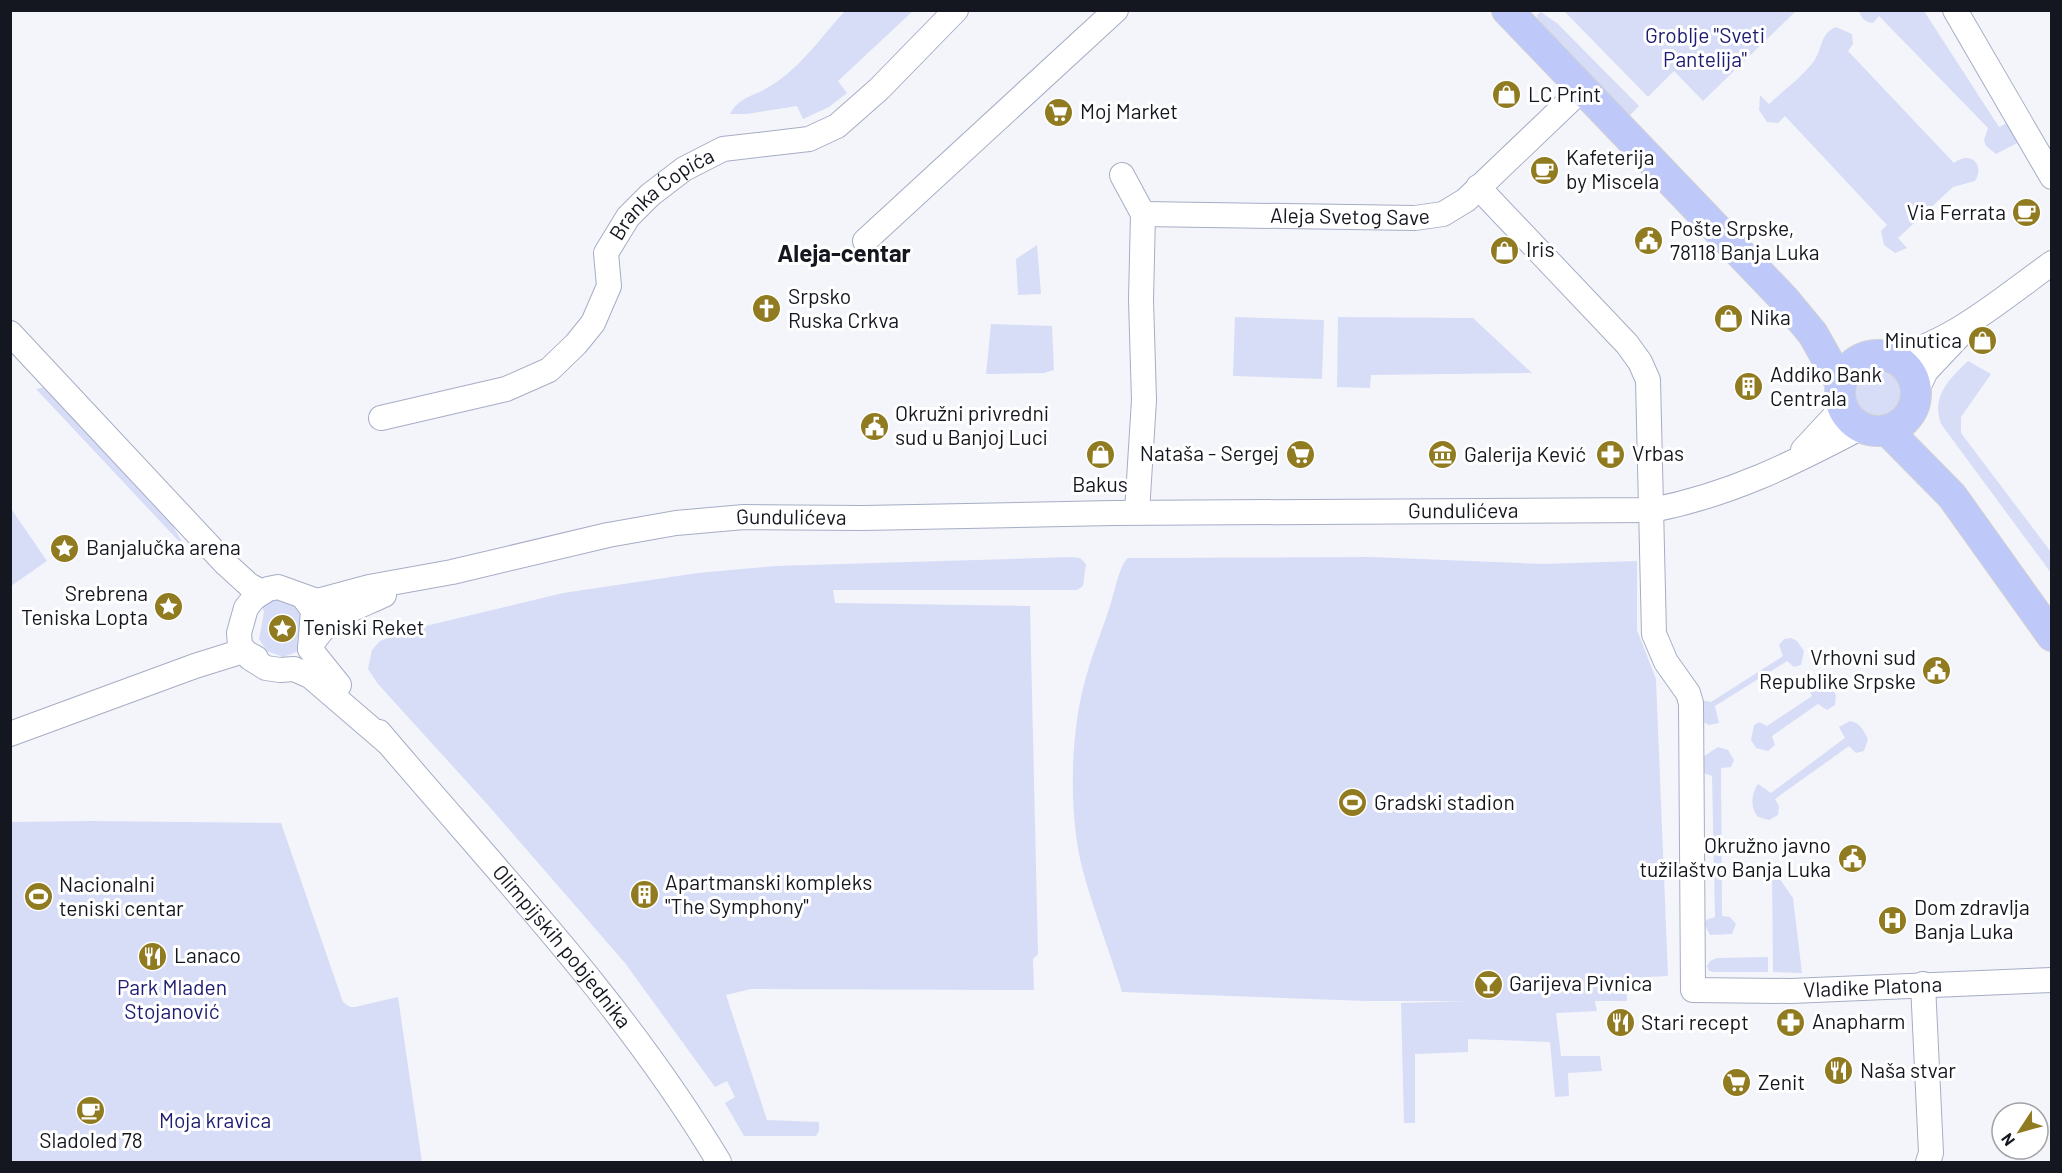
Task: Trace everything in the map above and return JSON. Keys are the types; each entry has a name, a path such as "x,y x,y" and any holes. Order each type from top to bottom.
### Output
{"main road":[{"path":"1507,10 1581,90 1784,299 1952,496 2052,636"},
{"path":"1784,299 1820,328 1907,368 1876,409"},
{"path":"1876,409 1851,366 1881,356"}],"street":[{"name":"Branka Ćopića","path":"381,418 506,389 549,370 576,344 593,323 609,286 606,253 628,217 650,195 684,169 723,149 809,139 837,126 879,89 956,10"},
{"path":"866,241 1116,10"},
{"path":"1955,10 2052,177"},
{"name":"Aleja Svetog Save","path":"1143,214 1415,218 1448,212 1479,187 1581,90"},
{"path":"1122,175 1143,214 1141,300 1144,400 1137,512"},
{"path":"1479,187 1628,344 1645,371 1648,380 1652,510"},
{"name":"Gundulićeva","path":"1881,356 1910,353 1978,316 2052,264"},
{"name":"Gundulićeva","path":"310,598 380,580 452,572 608,535 676,523 744,517 863,518 1137,512 1652,510 1736,489 1784,468 1813,442 1876,409 1926,371 1978,316"},
{"path":"10,333 177,512 253,582 253,599 252,619 248,644 249,650 256,664 266,668 292,666 302,658 316,645 321,610 289,582 274,582 253,599 249,650"},
{"name":"Vladike Platona","path":"1652,510 1654,634 1666,662 1688,693 1691,703 1693,990 1791,991 2052,980"},
{"path":"177,512 231,589 253,599"},
{"name":"Gundulićeva","path":"316,645 340,620 452,572"},
{"name":"Olimpijskih pobjednika","path":"316,645 388,743 594,981 663,1074 719,1162"},
{"path":"10,720 249,650"},
{"path":"10,734 195,666 249,650"},
{"name":"Olimpijskih pobjednika","path":"292,666 320,683 388,743"},
{"path":"1923,984 1931,1153 1928,1162"}],"green space":[{"path":"845,11 913,11 838,81 847,93 829,107 803,119 797,106 747,114 730,114 738,103 783,78 811,51"},
{"name":"Groblje \"Sveti Pantelija\"","path":"1564,11 1796,11 1703,101 1674,71 1648,97"},
{"path":"1859,11 1924,11 1999,127 2013,120 2023,140 1996,154 1986,146 1984,140 1988,128 1879,16 1873,23 1864,19"},
{"path":"1541,12 1558,24 1639,106 1626,119 1538,25 1537,15"},
{"path":"1836,27 1852,34 1853,44 1848,51 1954,163 1960,159 1970,158 1977,164 1978,175 1975,181 1953,187 1898,238 1907,248 1895,253 1884,245 1881,231 1887,225 1785,116 1778,123 1767,122 1759,110 1760,95 1769,104 1793,83 1814,61 1827,33"},
{"path":"1037,245 1041,294 1018,295 1016,259"},
{"path":"1235,317 1324,320 1322,379 1233,376"},
{"path":"1338,317 1473,318 1532,373 1371,375 1370,388 1337,387"},
{"path":"991,324 1052,326 1054,370 1044,373 986,374"},
{"path":"1968,361 1991,374 1961,417 1961,433 2051,552 2051,573 1941,424 1938,405 1940,397 1948,382"},
{"path":"1878,365 1888,367 1897,373 1903,382 1905,392 1903,402 1897,411 1888,417 1878,419 1868,417 1859,411 1853,402 1851,392 1853,382 1859,373 1868,367"},
{"path":"46,387 168,518 187,550 36,389"},
{"path":"10,507 47,561 11,586 10,586"},
{"name":"Gradski stadion","path":"1370,557 1543,564 1637,561 1637,630 1656,679 1668,976 1627,978 1627,1001 1595,1001 1597,1011 1556,1013 1561,1056 1600,1056 1602,1071 1568,1073 1569,1096 1555,1097 1550,1042 1468,1039 1468,1052 1415,1054 1415,1123 1404,1123 1401,1003 1469,1001 1366,1001 1122,992 1092,902 1078,849 1073,774 1077,723 1086,677 1125,562 1128,558"},
{"path":"1080,558 1086,564 1083,586 1077,590 833,590 835,603 1030,606 1038,954 1033,959 1034,990 751,989 726,995 767,1120 819,1122 819,1131 816,1136 744,1136 725,1103 735,1097 727,1081 715,1087 625,963 487,804 378,684 368,669 372,650 380,641 413,629 563,593 698,573 775,566"},
{"path":"284,598 298,608 301,619 299,651 283,657 267,651 259,639 264,612 261,604 265,600"},
{"path":"1791,638 1797,641 1804,651 1801,665 1794,667 1787,661 1715,706 1719,723 1709,725 1703,722 1701,700 1711,702 1783,656 1779,645 1784,639"},
{"path":"1822,678 1836,695 1835,705 1827,710 1818,704 1772,736 1775,745 1768,751 1756,748 1751,740 1754,725 1759,722 1767,726 1812,696 1808,688 1809,681"},
{"path":"1850,721 1859,725 1868,739 1864,751 1856,753 1849,746 1775,799 1779,806 1778,815 1769,820 1758,817 1752,800 1758,784 1771,793 1845,738 1839,727"},
{"path":"1718,747 1728,750 1734,760 1731,767 1721,768 1722,916 1730,917 1736,924 1732,934 1710,935 1705,925 1706,920 1715,917 1712,776 1700,772 1701,758"},
{"name":"Park Mladen Stojanović","path":"11,822 281,823 343,1002 350,1007 355,1007 398,997 422,1162 11,1162"},
{"path":"1772,868 1793,898 1802,973 1773,972"},
{"path":"1768,957 1768,972 1714,972 1709,971 1707,966 1710,961 1717,958"}],"place":[{"name":"LC Print","path":"1507,95"},
{"name":"Moj Market","path":"1059,112"},
{"name":"Kafeterija by Miscela","path":"1545,170"},
{"name":"Via Ferrata","path":"2027,213"},
{"name":"Pošte Srpske, 78118 Banja Luka","path":"1649,241"},
{"name":"Iris","path":"1505,250"},
{"name":"Srpsko Ruska Crkva","path":"767,309"},
{"name":"Nika","path":"1729,318"},
{"name":"Minutica","path":"1983,341"},
{"name":"Addiko Bank Centrala","path":"1749,387"},
{"name":"Okružni privredni sud u Banjoj Luci","path":"874,426"},
{"name":"Bakus","path":"1100,454"},
{"name":"Nataša - Sergej","path":"1300,454"},
{"name":"Vrbas","path":"1611,454"},
{"name":"Galerija Kević","path":"1443,455"},
{"name":"Banjalučka arena","path":"65,548"},
{"name":"Srebrena Teniska Lopta","path":"169,606"},
{"name":"Teniski Reket","path":"282,628"},
{"name":"Vrhovni sud Republike Srpske","path":"1937,670"},
{"name":"Gradski stadion","path":"1353,803"},
{"name":"Okružno javno tužilaštvo Banja Luka","path":"1852,858"},
{"name":"Apartmanski kompleks \"The Symphony\"","path":"644,895"},
{"name":"Nacionalni teniski centar","path":"38,897"},
{"name":"Dom zdravlja Banja Luka","path":"1893,920"},
{"name":"Lanaco","path":"153,956"},
{"name":"Garijeva Pivnica","path":"1488,984"},
{"name":"Anapharm","path":"1791,1022"},
{"name":"Stari recept","path":"1620,1023"},
{"name":"Naša stvar","path":"1839,1071"},
{"name":"Zenit","path":"1737,1083"},
{"name":"Sladoled 78","path":"91,1110"}],"district":[{"name":"Aleja-centar","path":"844,254"}],"park label":[{"name":"Moja kravica","path":"215,1121"}]}
